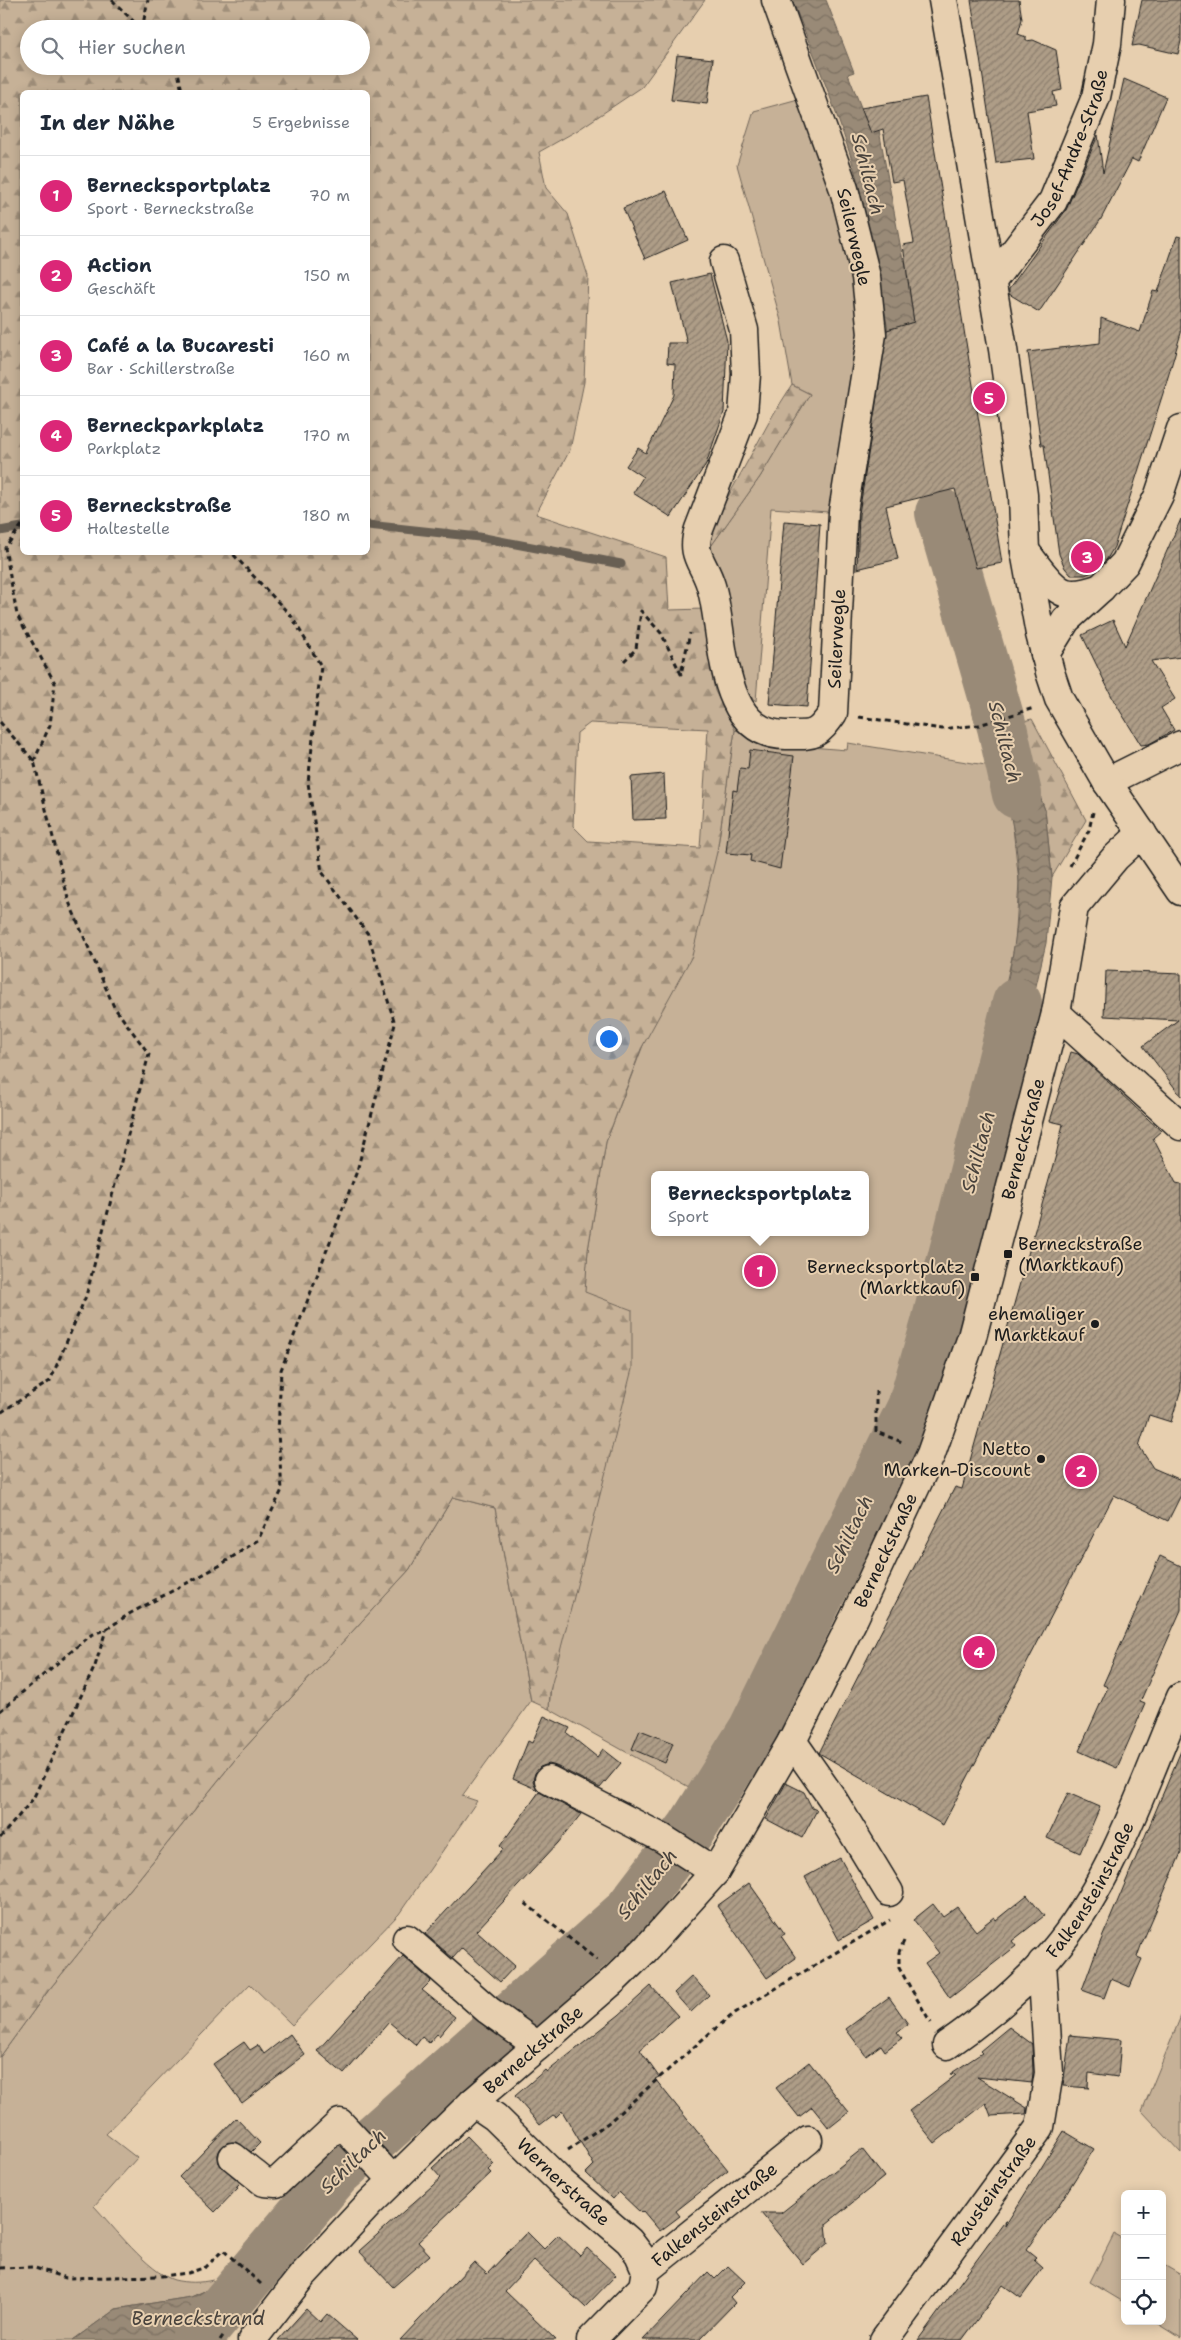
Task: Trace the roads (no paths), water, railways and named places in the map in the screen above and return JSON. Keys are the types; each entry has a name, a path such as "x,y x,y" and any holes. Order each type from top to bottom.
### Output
{"street":[{"name":"Seilerwegle","path":"724,261 744,330 746,374 743,414 695,542 696,553 711,585 728,678 740,711 755,726 780,735 813,735 822,728 833,713 843,512 872,334 866,277 844,189 776,0"},
{"path":"943,0 992,281 1023,495 1026,551 1045,654 1059,699 1107,782 1181,891"},
{"name":"Josef-Andre-Straße","path":"992,281 1053,200 1096,97 1107,44 1111,0"},
{"path":"1045,654 1066,620 1102,588 1125,563 1158,495 1181,429"},
{"path":"1026,551 1050,582 1066,594 1088,592 1102,588"},
{"path":"1107,782 1181,746"},
{"name":"Berneckstraße","path":"252,2340 385,2170 473,2102 528,2039 645,1950 792,1741 854,1618 931,1454 972,1337 1056,1013 1074,907 1115,858 1142,833"},
{"path":"1056,1013 1181,1126"},
{"name":"Falkensteinstraße","path":"947,2045 987,2017 1015,1993 1062,1941 1093,1892 1117,1846 1181,1697"},
{"path":"792,1741 832,1798 889,1892"},
{"path":"550,1780 662,1838 705,1866"},
{"path":"407,1939 488,2010 528,2039"},
{"name":"Rausteinstraße","path":"884,2340 1040,2127 1049,2073 1042,1963"},
{"name":"Wernerstraße","path":"473,2102 495,2118 561,2182 628,2241 639,2254 646,2270"},
{"path":"232,2157 264,2182 276,2183 340,2123 385,2170"},
{"name":"Falkensteinstraße","path":"591,2340 643,2287 646,2270 808,2140"}],"water":[{"path":"792,0 826,0 854,72 848,74 871,133 879,130 903,260 905,260 914,322 888,330 867,219 850,154 837,115"},
{"path":"954,510 1012,706 981,716 925,517"},
{"path":"1019,722 1033,778 1045,810 1052,877 1046,943 1016,1072 987,1066 1013,952 1019,883 1016,844 1004,787 988,731"},
{"name":"Berneckstrand","path":"216,2286 239,2305 208,2340 73,2340 116,2309 191,2297"}],"waterway":[{"name":"Schiltach","path":"940,513 1002,727 1017,794"},
{"path":"370,525 479,537 621,564"},
{"path":"0,531 20,527"},
{"name":"Schiltach","path":"196,2340 337,2172 627,1913 691,1829 753,1730 912,1407 936,1323 1017,1003"}],"place":[{"name":"Berneckstraße","path":"989,398"},
{"name":"Café a la Bucaresti","path":"1087,557"},
{"name":"Berneckstraße (Marktkauf)","path":"1008,1254"},
{"name":"Bernecksportplatz","path":"760,1271"},
{"name":"Bernecksportplatz (Marktkauf)","path":"975,1277"},
{"name":"ehemaliger Marktkauf","path":"1095,1324"},
{"name":"Netto Marken-Discount","path":"1041,1459"},
{"name":"Action","path":"1081,1471"},
{"name":"Berneckparkplatz","path":"979,1652"}]}
